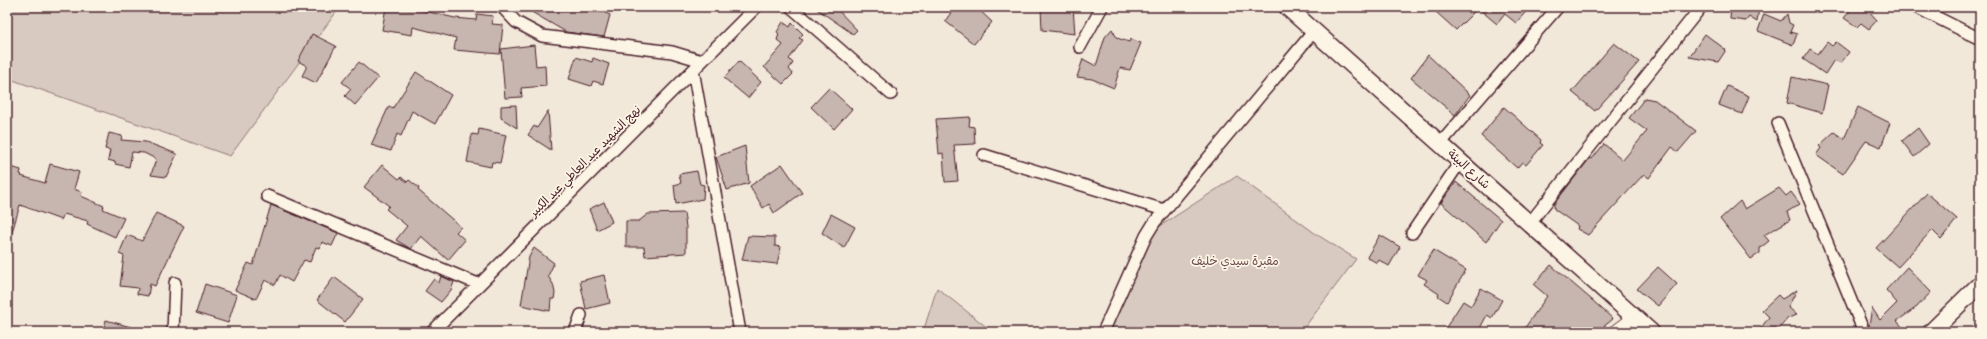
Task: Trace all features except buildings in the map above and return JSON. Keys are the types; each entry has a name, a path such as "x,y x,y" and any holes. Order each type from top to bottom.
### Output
{"street":[{"path":"502,7 516,22 542,36 672,52 702,61"},
{"name":"نهج الشهيد عبد العاطي عبد الكبير","path":"432,332 478,284 756,7"},
{"path":"791,7 891,94"},
{"path":"1080,47 1102,7"},
{"name":"شارع البيئة","path":"1287,7 1650,332"},
{"path":"1440,144 1558,7"},
{"path":"1530,224 1701,7"},
{"path":"1916,7 1980,39"},
{"path":"1103,332 1146,236 1164,210 1314,32"},
{"path":"693,70 740,332"},
{"path":"1778,123 1864,332"},
{"path":"984,155 1164,210"},
{"path":"1412,233 1460,162"},
{"path":"267,196 478,284"},
{"path":"173,332 174,283"},
{"path":"1933,331 1980,284"},
{"path":"574,332 582,314"},
{"path":"1614,332 1634,317"}],"green space":[{"path":"7,7 340,7 230,156 7,78"},
{"name":"مقبرة سيدي خليف","path":"1237,176 1316,234 1356,259 1301,332 1292,328 1289,332 1110,332 1154,230"},
{"path":"937,288 993,332 923,332"}]}
